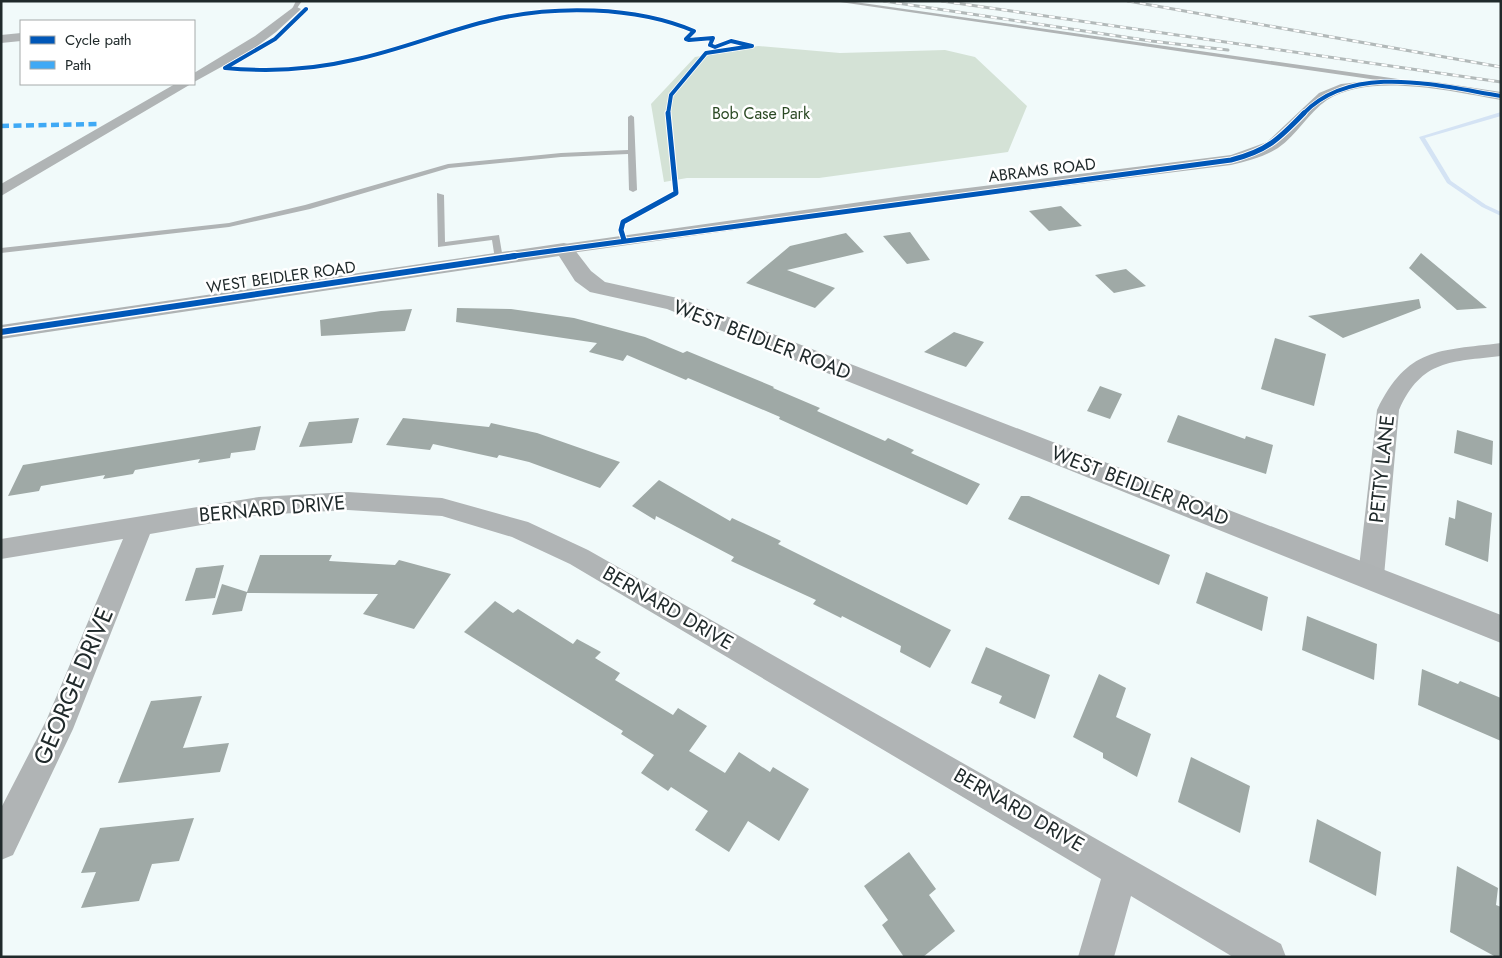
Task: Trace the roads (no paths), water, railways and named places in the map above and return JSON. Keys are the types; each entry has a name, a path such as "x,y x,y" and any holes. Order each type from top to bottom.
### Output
{"street":[{"path":"197,74 259,40 276,28 297,5"},
{"path":"1,39 20,37"},
{"name":"ABRAMS ROAD","path":"564,249 903,201 1231,160 1249,155 1276,142 1312,104 1340,88 1357,84 1410,83 1501,96"},
{"path":"1,192 182,85"},
{"name":"WEST BEIDLER ROAD","path":"1,332 564,249 584,276 598,287 674,304 1371,576 1501,629"},
{"name":"PETTY LANE","path":"1371,576 1388,410 1395,390 1407,375 1427,361 1501,349"},
{"name":"BERNARD DRIVE","path":"1,549 140,527 193,515 259,506 348,501 442,507 519,529 579,557 1268,957"},
{"name":"GEORGE DRIVE","path":"1,843 58,729 140,527"},
{"path":"1096,957 1121,870"}],"lane":[{"path":"835,1 1410,83"},
{"path":"631,117 633,190"},
{"path":"1,251 229,225 307,207 448,166 561,155 631,152"},
{"path":"440,195 441,245 496,237 499,259"}],"waterway":[{"path":"1501,114 1422,137 1449,182 1484,206 1501,214"}],"railway":[{"path":"884,1 1151,41 1228,50"},
{"path":"942,1 1501,82"},
{"path":"1128,1 1501,67"}],"park label":[{"name":"Bob Case Park","path":"761,113"}]}
